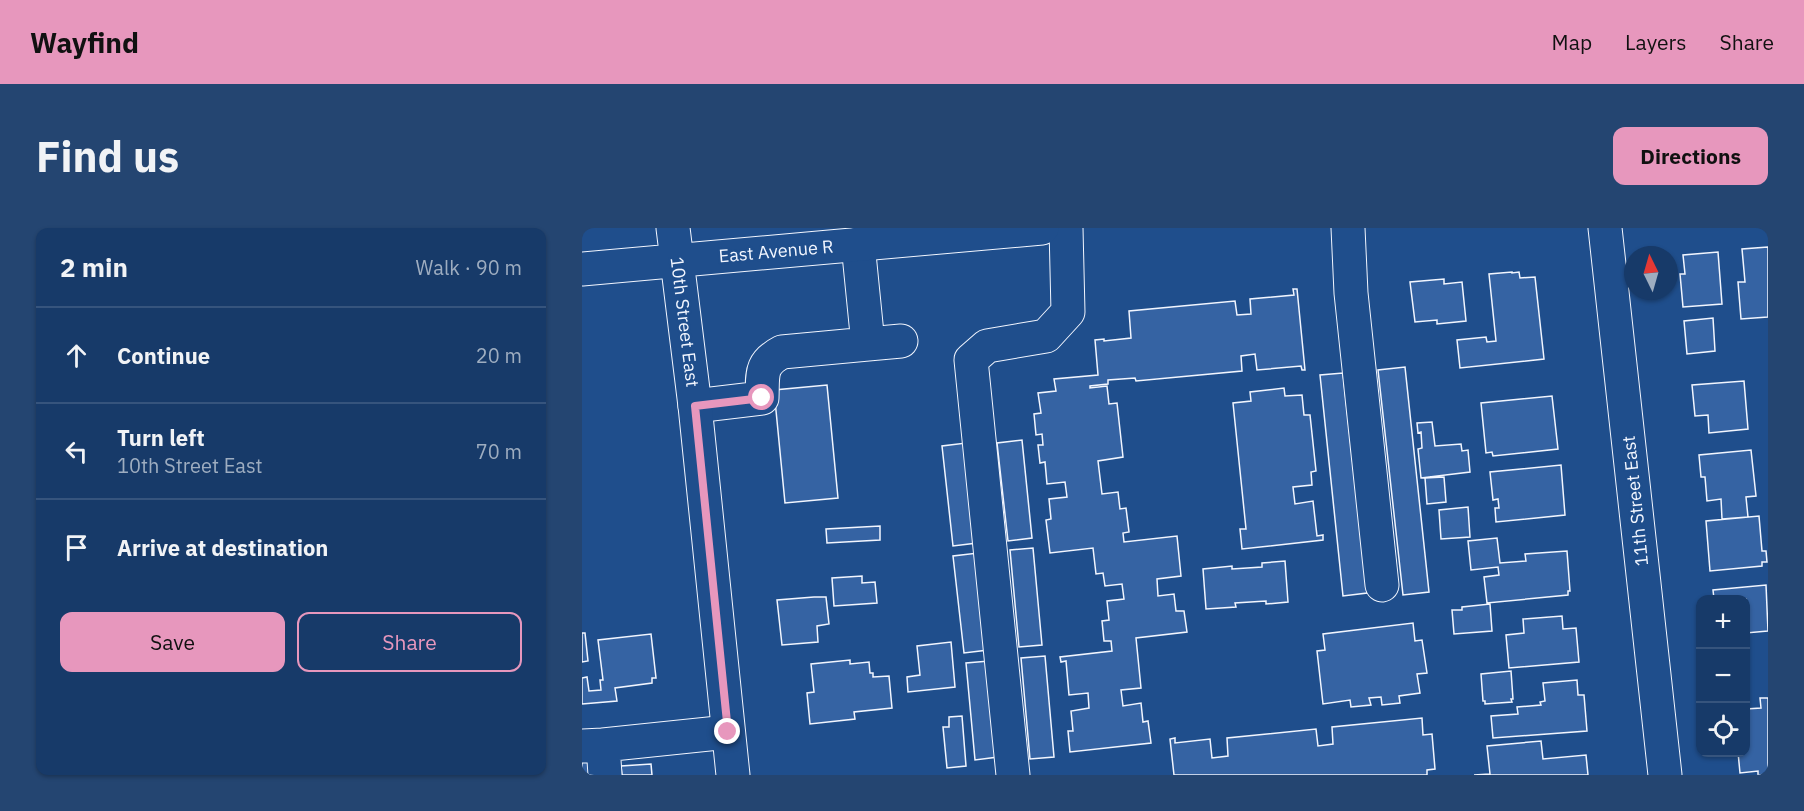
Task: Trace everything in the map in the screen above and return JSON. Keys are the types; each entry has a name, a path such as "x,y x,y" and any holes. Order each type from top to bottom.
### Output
{"main road":[{"name":"10th Street East","path":"673,228 695,406 733,775"},
{"name":"East Avenue R","path":"582,269 1042,228"},
{"path":"1013,775 971,360 987,346 1046,336 1068,312 1066,228"},
{"path":"1348,228 1351,294 1382,585"},
{"name":"11th Street East","path":"1605,228 1665,775"},
{"path":"858,244 868,344"},
{"path":"695,406 762,398 763,370 770,359 782,352 901,341"},
{"path":"597,755 728,732"}],"building":[{"path":"1768,247 1768,317 1741,319 1738,282 1745,282 1742,249"},
{"path":"1718,252 1722,304 1683,307 1680,274 1685,274 1683,255"},
{"path":"1519,272 1520,278 1535,277 1544,359 1460,368 1457,340 1486,337 1487,342 1496,341 1489,274"},
{"path":"1444,279 1444,284 1462,282 1466,321 1437,324 1437,320 1415,322 1410,282"},
{"path":"1293,289 1297,289 1305,370 1302,370 1301,366 1257,370 1255,354 1241,356 1242,371 1136,381 1135,378 1108,380 1108,384 1090,386 1090,388 1107,386 1109,404 1117,403 1123,457 1098,461 1102,494 1118,492 1120,509 1126,508 1129,532 1123,533 1124,542 1177,536 1181,576 1157,579 1158,596 1174,594 1176,611 1184,611 1187,632 1136,638 1141,688 1121,690 1123,706 1141,703 1143,722 1148,721 1151,743 1070,752 1068,731 1073,731 1071,711 1089,708 1088,693 1069,695 1066,661 1061,662 1060,657 1112,651 1111,641 1104,641 1102,621 1109,620 1107,601 1124,599 1122,584 1105,586 1103,573 1096,574 1093,548 1050,553 1046,520 1051,519 1049,499 1067,497 1065,482 1047,484 1045,462 1040,463 1038,445 1043,445 1042,434 1036,435 1034,414 1041,413 1038,393 1056,391 1054,379 1098,375 1095,340 1131,338 1129,311 1235,301 1237,315 1251,314 1250,299 1294,295"},
{"path":"1713,318 1715,351 1687,354 1684,321"},
{"path":"1405,367 1429,592 1403,595 1378,370"},
{"path":"1343,373 1367,593 1343,596 1320,375"},
{"path":"1744,381 1748,429 1709,433 1708,415 1695,416 1692,385"},
{"path":"827,385 838,498 785,503 774,390"},
{"path":"1284,388 1285,396 1302,395 1304,415 1310,415 1316,471 1311,472 1312,485 1293,487 1295,504 1313,501 1317,536 1323,535 1323,540 1242,549 1240,529 1246,529 1233,403 1251,401 1250,392"},
{"path":"1552,396 1558,449 1493,456 1492,452 1486,453 1481,403"},
{"path":"1432,422 1435,446 1461,444 1462,451 1468,450 1470,472 1421,478 1418,449 1422,448 1421,432 1418,433 1417,423"},
{"path":"1022,440 1032,538 1008,541 997,443"},
{"path":"966,443 977,543 953,546 942,446"},
{"path":"1751,450 1756,496 1746,497 1748,517 1722,519 1721,499 1707,501 1705,477 1701,477 1699,455"},
{"path":"1561,465 1565,515 1496,522 1495,508 1499,508 1498,499 1493,500 1490,472"},
{"path":"1444,477 1446,502 1427,504 1425,478"},
{"path":"1468,507 1470,537 1441,539 1439,510"},
{"path":"1759,516 1762,551 1766,551 1767,562 1762,562 1762,566 1710,571 1706,521"},
{"path":"880,526 880,540 827,543 826,529"},
{"path":"1497,538 1500,563 1526,561 1525,554 1567,551 1570,591 1568,595 1487,603 1484,577 1499,575 1498,567 1471,570 1468,541"},
{"path":"1033,548 1042,645 1019,647 1010,550"},
{"path":"978,553 988,650 964,653 953,556"},
{"path":"1285,561 1288,602 1235,603 1236,607 1206,609 1203,569 1232,566 1232,569 1262,567 1262,563"},
{"path":"862,576 862,583 875,582 877,603 834,606 832,578"},
{"path":"1766,585 1768,631 1750,633 1750,595 1714,595 1713,590"},
{"path":"826,597 829,624 817,626 818,642 782,645 777,600"},
{"path":"1490,604 1492,631 1454,634 1452,610"},
{"path":"1562,616 1563,629 1576,628 1579,662 1509,668 1506,635 1524,633 1523,619"},
{"path":"1413,623 1415,641 1422,640 1427,673 1417,674 1420,693 1399,696 1400,703 1382,705 1381,697 1369,698 1371,705 1351,707 1350,700 1323,704 1317,651 1325,650 1323,634"},
{"path":"582,633 585,633 588,661 582,662"},
{"path":"651,634 656,678 652,678 652,683 615,688 617,701 582,704 582,678 587,677 589,691 601,690 600,680 603,680 598,640"},
{"path":"951,642 955,687 908,692 907,677 920,675 917,646"},
{"path":"1045,656 1054,757 1030,759 1021,658"},
{"path":"850,660 850,664 869,662 870,673 873,673 873,677 889,676 892,708 854,712 855,719 810,724 807,693 814,692 811,664"},
{"path":"989,661 998,757 975,760 966,663"},
{"path":"1511,671 1512,702 1485,704 1481,674"},
{"path":"1577,680 1578,695 1584,695 1587,731 1493,738 1491,716 1518,714 1517,707 1541,705 1540,702 1545,701 1543,683"},
{"path":"1760,698 1768,698 1768,774 1758,775 1758,771 1740,773 1738,757 1750,757 1750,709 1761,708"},
{"path":"962,716 966,766 947,768 943,727 949,727 949,717"},
{"path":"1422,718 1423,735 1432,734 1435,769 1427,770 1427,775 1174,775 1170,739 1175,738 1175,743 1210,739 1212,758 1228,756 1227,738 1316,729 1318,746 1333,744 1332,727"},
{"path":"1541,741 1543,759 1586,755 1588,775 1474,775 1490,774 1487,746"},
{"path":"592,754 594,775 582,775 582,755"},
{"path":"651,764 652,775 622,775 621,766"}],"route":[{"path":"728,732 695,406 762,398"}]}
